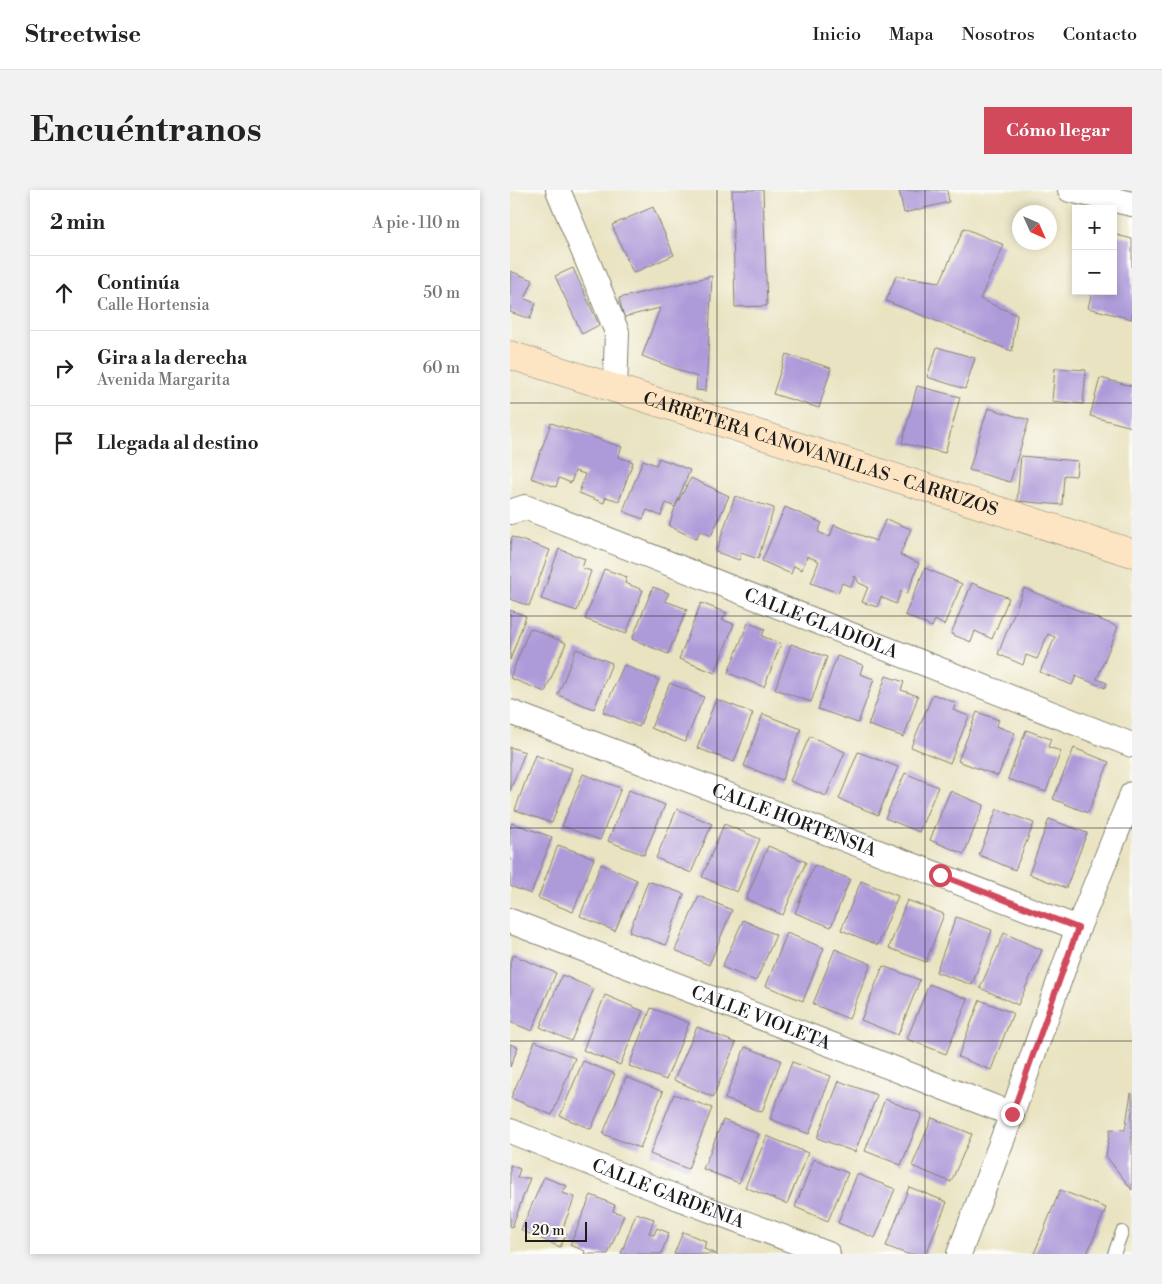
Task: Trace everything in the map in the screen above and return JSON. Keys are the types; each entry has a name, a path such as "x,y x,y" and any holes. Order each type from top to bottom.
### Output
{"street":[{"path":"558,190 617,332 614,390"},
{"path":"1070,190 1132,204"},
{"name":"CARRETERA CANOVANILLAS - CARRUZOS","path":"510,355 614,390 1132,553"},
{"name":"CALLE GLADIOLA","path":"510,512 525,507 1132,745"},
{"name":"CALLE HORTENSIA","path":"510,712 1078,928"},
{"path":"959,1254 1012,1114 1078,928 1132,794"},
{"name":"CALLE VIOLETA","path":"510,921 1012,1114"},
{"name":"CALLE GARDENIA","path":"510,1131 681,1199 828,1254"}],"lane":[{"path":"1114,1254 1122,1232"}],"building":[{"path":"732,190 763,190 767,306 735,307"},
{"path":"899,190 947,190 949,202 904,213"},
{"path":"653,207 674,255 633,273 612,225"},
{"path":"964,228 1004,245 980,299 1017,315 1012,351 886,301 896,276 940,282"},
{"path":"1117,235 1132,239 1132,319 1088,308 1091,295 1117,295"},
{"path":"573,268 599,325 582,334 555,276"},
{"path":"510,271 533,280 525,299 536,303 530,319 510,312"},
{"path":"712,276 706,391 696,390 697,377 642,356 660,308 624,317 619,298"},
{"path":"937,347 975,358 965,389 927,377"},
{"path":"786,354 831,368 819,408 773,394"},
{"path":"1055,368 1086,370 1083,404 1052,401"},
{"path":"1100,378 1132,386 1132,427 1090,416"},
{"path":"917,386 960,397 945,453 902,443"},
{"path":"988,408 1029,420 1010,482 969,470"},
{"path":"551,423 622,447 618,457 633,462 619,501 606,497 604,503 579,493 585,474 575,471 571,483 559,478 556,487 531,478"},
{"path":"1021,456 1078,461 1076,476 1064,475 1062,505 1017,501"},
{"path":"659,458 690,470 675,507 666,503 661,516 647,510 643,519 623,511 643,460 656,465"},
{"path":"691,478 729,496 711,536 700,531 696,539 669,526 675,507"},
{"path":"735,496 774,508 758,559 741,553 739,560 716,552"},
{"path":"785,507 822,523 818,532 830,537 834,525 876,541 886,519 911,529 900,555 919,563 907,594 901,591 896,604 881,597 877,607 862,602 868,587 859,583 855,576 851,587 842,583 838,593 811,583 819,561 807,556 802,570 794,566 791,574 762,561"},
{"path":"512,537 550,550 529,606 510,599 510,544"},
{"path":"559,549 585,559 582,568 591,571 577,611 541,599"},
{"path":"925,568 962,584 944,625 935,620 932,627 905,615"},
{"path":"604,569 627,577 625,583 643,590 626,634 585,619"},
{"path":"972,583 1009,598 992,639 975,631 971,642 951,634"},
{"path":"653,587 669,593 665,601 687,609 668,654 632,639"},
{"path":"1024,588 1118,627 1097,679 1107,683 1105,688 1076,676 1072,685 1040,672 1055,637 1048,634 1037,659 1026,655 1023,665 998,654"},
{"path":"701,603 727,613 722,620 734,624 715,673 679,659"},
{"path":"510,610 526,616 510,660"},
{"path":"748,623 765,629 762,636 781,644 764,687 728,673"},
{"path":"530,628 566,643 545,692 510,678"},
{"path":"791,644 827,657 811,702 775,689"},
{"path":"576,649 612,663 594,709 558,695"},
{"path":"837,656 863,665 860,674 874,679 858,723 818,709"},
{"path":"624,665 659,680 639,727 603,712"},
{"path":"886,676 904,682 901,690 918,696 904,737 868,725"},
{"path":"670,683 704,697 685,742 651,728"},
{"path":"933,694 956,703 953,710 969,716 950,763 911,747"},
{"path":"716,699 753,713 734,762 697,748"},
{"path":"977,712 999,720 996,726 1015,733 998,776 958,761"},
{"path":"763,714 801,729 782,780 744,766"},
{"path":"1026,730 1051,739 1048,747 1061,751 1046,792 1008,779"},
{"path":"810,736 845,752 826,796 790,781"},
{"path":"510,747 525,752 510,791"},
{"path":"1074,748 1109,762 1088,813 1053,799"},
{"path":"858,752 898,767 878,815 839,799"},
{"path":"535,755 572,768 552,823 515,810"},
{"path":"905,773 938,787 919,832 885,818"},
{"path":"583,774 621,788 600,840 562,826"},
{"path":"629,790 665,805 644,855 608,841"},
{"path":"950,791 984,805 964,854 930,840"},
{"path":"677,809 712,824 691,873 656,858"},
{"path":"997,809 1034,823 1015,870 979,855"},
{"path":"1049,819 1087,833 1066,888 1029,874"},
{"path":"512,823 552,837 531,894 510,886 510,828"},
{"path":"724,824 760,839 737,892 702,877"},
{"path":"558,845 594,858 573,912 538,898"},
{"path":"768,846 806,862 783,915 746,899"},
{"path":"601,864 637,880 615,931 580,916"},
{"path":"814,865 850,879 831,927 795,913"},
{"path":"648,881 684,894 666,945 629,932"},
{"path":"861,881 898,896 878,945 841,930"},
{"path":"699,896 732,910 709,965 675,950"},
{"path":"907,900 944,914 926,962 889,948"},
{"path":"956,917 992,930 972,985 936,972"},
{"path":"743,920 776,935 756,981 722,967"},
{"path":"787,933 824,948 803,1001 766,986"},
{"path":"1004,933 1042,950 1018,1005 980,988"},
{"path":"835,949 871,964 849,1019 813,1004"},
{"path":"513,955 556,973 532,1031 510,1022 510,962"},
{"path":"883,966 920,980 898,1035 861,1020"},
{"path":"562,975 594,989 571,1041 540,1027"},
{"path":"929,984 968,999 946,1054 907,1039"},
{"path":"605,995 643,1011 620,1065 583,1050"},
{"path":"980,1000 1013,1013 991,1070 958,1057"},
{"path":"651,1008 689,1023 666,1080 629,1066"},
{"path":"697,1027 736,1043 713,1097 674,1080"},
{"path":"535,1041 575,1058 552,1115 511,1098"},
{"path":"510,1044 518,1047 510,1067"},
{"path":"745,1047 781,1060 762,1112 725,1099"},
{"path":"583,1061 615,1074 591,1129 560,1116"},
{"path":"792,1062 831,1076 809,1134 770,1119"},
{"path":"626,1077 663,1092 640,1148 603,1134"},
{"path":"839,1081 877,1095 855,1152 817,1138"},
{"path":"1131,1093 1132,1190 1106,1156 1110,1129 1125,1130"},
{"path":"674,1094 712,1108 688,1169 650,1154"},
{"path":"885,1099 922,1114 901,1165 865,1151"},
{"path":"932,1118 972,1134 951,1182 912,1166"},
{"path":"723,1120 759,1134 739,1183 703,1169"},
{"path":"767,1136 808,1153 787,1204 745,1187"},
{"path":"814,1159 848,1173 828,1221 795,1207"},
{"path":"510,1165 520,1169 517,1178 530,1178 512,1227 510,1226"},
{"path":"857,1174 895,1189 875,1238 838,1223"},
{"path":"544,1177 567,1186 562,1193 575,1197 561,1232 567,1233 560,1247 521,1230"},
{"path":"909,1187 947,1202 926,1254 907,1254 886,1246"},
{"path":"1060,1190 1106,1208 1087,1254 1034,1254"},
{"path":"591,1195 615,1205 613,1211 624,1215 608,1254 584,1254 585,1251 570,1245"},
{"path":"636,1213 654,1219 649,1233 654,1235 657,1228 669,1233 661,1254 621,1254"},
{"path":"683,1232 706,1241 704,1249 716,1254 674,1254"}],"route":[{"path":"940,875 1078,928 1012,1114"}]}
